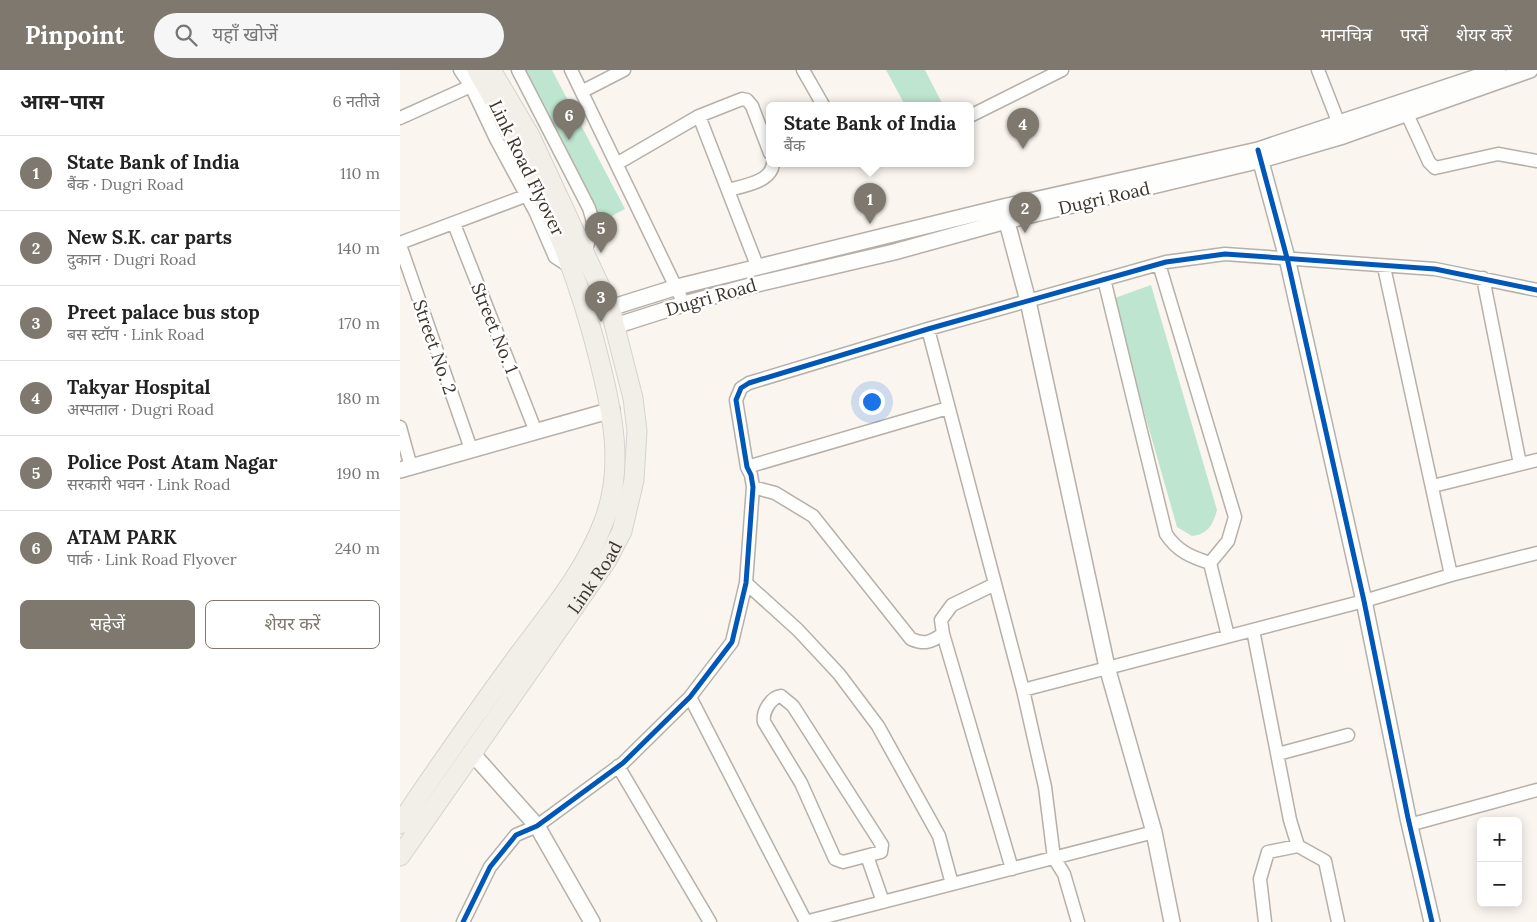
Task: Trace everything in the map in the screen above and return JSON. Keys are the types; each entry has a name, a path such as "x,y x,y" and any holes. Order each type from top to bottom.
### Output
{"main road":[{"name":"Link Road Flyover","path":"491,70 529,134 578,262"},
{"name":"Link Road Flyover","path":"474,78 510,125 570,242"},
{"name":"Link Road","path":"400,856 583,598 607,560 622,531 634,480 637,431 633,398 610,308 578,262"},
{"name":"Link Road","path":"400,824 456,741 575,578 593,547 605,519 614,482 616,450 612,410 578,262"}],"street":[{"path":"460,70 474,78 525,196 536,213 555,257 578,262 594,225 589,208 518,70"},
{"path":"572,70 684,304"},
{"path":"583,91 624,70"},
{"path":"803,70 821,102"},
{"path":"974,114 1062,70"},
{"path":"1318,70 1339,124"},
{"name":"Dugri Road","path":"1260,155 1339,124 1498,70"},
{"name":"Dugri Road","path":"610,308 677,287 1260,155 1407,114 1530,70"},
{"path":"400,118 474,78"},
{"path":"618,163 699,116 739,100 748,100 759,121 766,141"},
{"path":"1407,114 1429,162 1436,168 1498,154 1537,161"},
{"path":"699,116 758,268"},
{"path":"1260,155 1287,258 1364,602 1409,825 1432,922"},
{"path":"728,190 760,180 770,172 772,167"},
{"path":"400,244 525,196"},
{"path":"1004,214 1028,301 1107,667 1154,832 1172,922"},
{"name":"Dugri Road","path":"616,326 684,304 894,252 1004,214"},
{"name":"Street No. 1","path":"454,224 536,432"},
{"name":"Street No. 2","path":"400,244 471,449"},
{"path":"463,922 490,867 516,835 537,826 618,766 690,697 732,642 746,583 753,487 752,476 747,468 736,400 741,388 758,379 1159,264 1225,254 1384,267 1435,269 1537,290"},
{"path":"1159,264 1235,516 1228,541 1210,563"},
{"path":"1384,267 1451,575"},
{"path":"1482,278 1520,464"},
{"path":"1104,280 1166,534 1173,545 1190,556 1210,563"},
{"path":"928,329 1023,690 1044,787 1054,858 1064,874 1078,922"},
{"path":"747,468 948,408"},
{"path":"400,427 406,468 612,410"},
{"path":"1433,486 1537,460"},
{"path":"753,487 775,493 813,516 911,639 920,644 930,643 943,634"},
{"path":"1023,690 1364,602 1451,575 1537,553"},
{"path":"1210,563 1228,636"},
{"path":"746,583 798,630 825,659 878,726 939,836 952,884"},
{"path":"995,584 952,606 941,620 943,634 1012,869"},
{"path":"1252,630 1290,820 1298,846"},
{"path":"781,696 793,706 882,845 881,852 866,856 843,862 835,860 801,783 764,722 764,715 775,697 781,696"},
{"path":"690,697 697,707 805,922 1154,832"},
{"path":"1278,754 1348,736"},
{"path":"472,753 537,826 592,922"},
{"path":"618,766 710,922"},
{"path":"1409,825 1537,790"},
{"path":"1265,922 1260,879 1268,852 1298,846 1325,861 1338,922"},
{"path":"866,856 883,902"}],"green space":[{"path":"512,70 552,70 625,209 595,225"},
{"path":"886,70 925,70 941,102 903,102"},
{"path":"1151,285 1217,510 1209,528 1198,535 1192,536 1177,527 1112,299"}],"cycle path":[{"path":"1258,150 1287,258 1364,601 1408,818 1432,922"},
{"path":"463,922 490,867 516,835 537,826 623,763 690,697 732,642 746,583 753,487 751,475 747,467 736,400 741,388 749,383 928,329 1166,262 1225,254 1435,269 1537,290"}],"place":[{"name":"ATAM PARK","path":"569,140"},
{"name":"Takyar Hospital","path":"1023,149"},
{"name":"State Bank of India","path":"870,224"},
{"name":"New S.K. car parts","path":"1025,233"},
{"name":"Police Post Atam Nagar","path":"601,253"},
{"name":"Preet palace bus stop","path":"601,322"}]}
